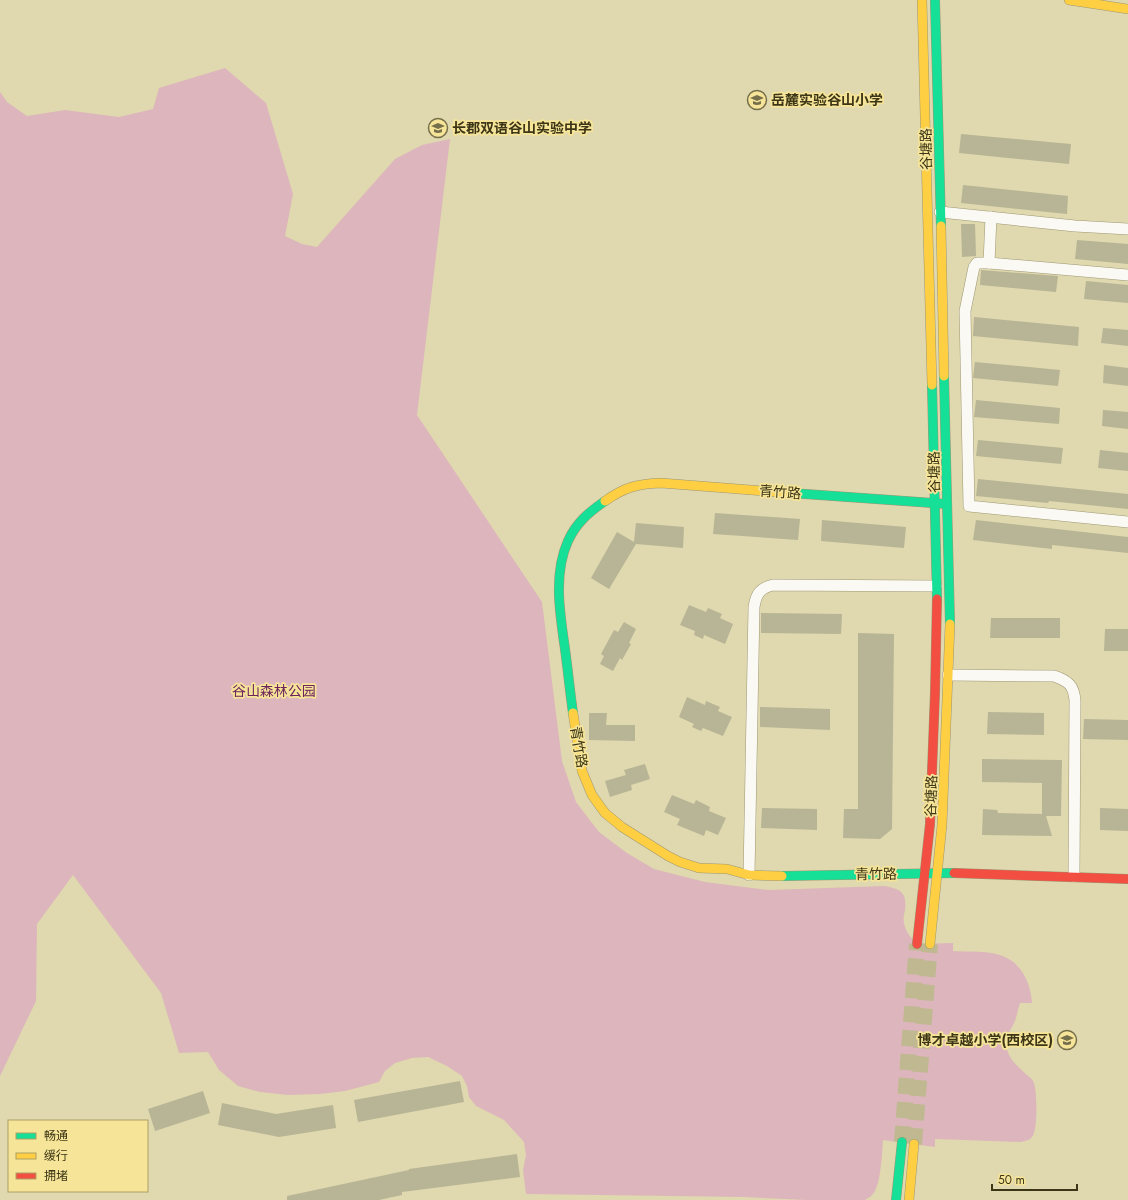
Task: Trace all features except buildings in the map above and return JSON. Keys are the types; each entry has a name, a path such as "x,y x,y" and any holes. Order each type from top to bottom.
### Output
{"main road":[{"name":"谷塘路","path":"917,944 925,873 922,864 931,809 935,693 936,586 922,0"},
{"name":"谷塘路","path":"930,944 941,867 950,614 935,0"},
{"path":"1069,0 1128,9"},
{"path":"1110,0 1128,3"},
{"name":"青竹路","path":"941,867 925,873 792,876 752,868 699,868 680,862 668,856 622,827 605,813 592,795 582,771 561,621 559,589 561,564 568,542 578,524 589,512 609,498 627,488 641,484 660,483 948,506"},
{"name":"青竹路","path":"922,864 969,872 1074,869 1128,879"},
{"path":"896,1200 902,1142"},
{"path":"909,1200 914,1144"}],"street":[{"path":"940,212 1075,226 1128,229"},
{"path":"990,263 991,217"},
{"path":"1128,275 981,263 974,267 965,311 969,506 1128,522"},
{"path":"752,868 754,607 760,590 773,585 936,586"},
{"path":"948,675 1054,676 1065,680 1070,684 1075,702 1074,869"}],"green space":[{"name":"谷山森林公园","path":"225,68 266,103 293,194 285,236 302,244 317,247 395,159 422,145 450,139 417,415 542,602 562,761 576,802 599,832 627,853 654,869 705,882 769,890 884,886 895,888 904,895 904,921 906,930 917,944 953,943 953,951 993,953 1005,957 1017,965 1028,983 1032,1003 1020,1003 1015,1021 1008,1034 1006,1043 1008,1054 1031,1079 1035,1087 1036,1119 1034,1133 1030,1139 1021,1142 935,1139 935,1147 883,1140 879,1180 873,1194 865,1200 526,1194 523,1170 526,1155 524,1142 504,1120 476,1106 469,1097 467,1086 462,1076 447,1066 428,1057 412,1058 395,1063 385,1071 379,1082 345,1091 320,1094 288,1095 260,1092 238,1086 219,1070 208,1052 179,1053 161,993 73,875 37,924 36,1001 0,1076 0,92 7,102 27,116 65,110 119,117 153,109 159,88"}],"tunnel":[{"path":"902,1142 917,944"},
{"path":"914,1144 930,944"}],"traffic: fast":[{"path":"935,0 941,226"},
{"path":"944,376 950,624"},
{"path":"932,385 937,599"},
{"path":"791,493 947,504"},
{"path":"573,713 560,608 560,567 568,541 579,523 605,501"},
{"path":"782,876 954,873"},
{"path":"896,1200 902,1142"}],"traffic: slow":[{"path":"922,0 932,385"},
{"path":"1069,0 1128,9"},
{"path":"941,226 944,376"},
{"path":"605,501 625,489 645,484 661,483 791,493"},
{"path":"930,944 942,825 950,624"},
{"path":"573,713 582,771 592,795 605,813 622,827 668,856 680,862 699,868 727,869 749,875 782,876"},
{"path":"909,1200 914,1144"}],"traffic: jam":[{"path":"917,944 930,824 937,599"},
{"path":"954,873 1128,879"}],"place":[{"name":"岳麓实验谷山小学","path":"757,100"},
{"name":"长郡双语谷山实验中学","path":"438,128"},
{"name":"博才卓越小学(西校区)","path":"1067,1040"}]}
